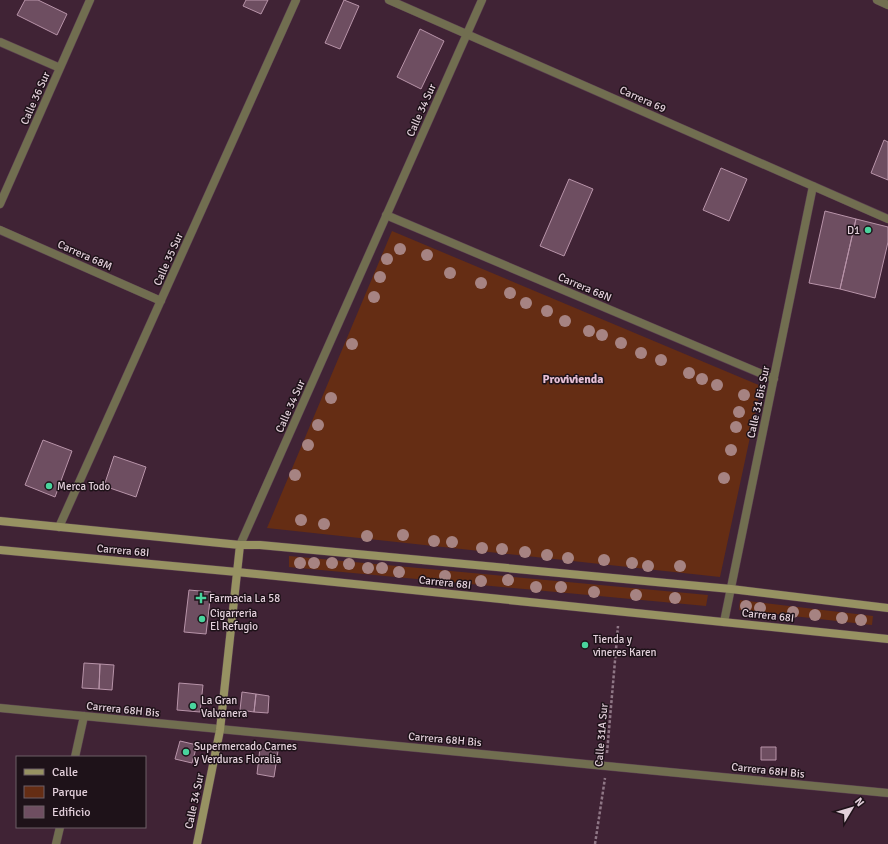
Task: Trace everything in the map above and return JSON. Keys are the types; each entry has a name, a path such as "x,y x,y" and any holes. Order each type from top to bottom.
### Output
{"street":[{"name":"Calle 36 Sur","path":"0,204 90,0"},
{"name":"Calle 35 Sur","path":"59,527 296,0"},
{"name":"Carrera 69","path":"389,0 888,219"},
{"name":"Calle 34 Sur","path":"197,844 220,730 240,545 482,0"},
{"path":"876,0 888,5"},
{"path":"0,42 60,68"},
{"name":"Calle 31 Bis Sur","path":"724,622 814,186"},
{"name":"Carrera 68N","path":"386,215 774,379"},
{"name":"Carrera 68M","path":"0,230 161,301"},
{"name":"Carrera 68I","path":"0,521 240,545 268,546 731,589 888,608"},
{"name":"Carrera 68I","path":"0,550 237,572 888,639"},
{"name":"Carrera 68H Bis","path":"0,708 888,793"},
{"path":"75,756 84,716"},
{"path":"56,844 60,828"}],"path":[{"name":"Calle 31A Sur","path":"595,844 606,765 618,626"}],"green space":[{"path":"392,231 761,386 720,577 267,528"},
{"path":"289,556 708,595 706,606 289,567"},
{"path":"740,600 873,616 872,625 739,610"}],"building":[{"path":"25,0 38,0 67,14 57,35 17,15"},
{"path":"246,0 268,0 261,14 243,6"},
{"path":"344,0 359,6 340,49 325,43"},
{"path":"420,29 444,41 421,89 397,77"},
{"path":"884,140 888,142 888,180 871,173"},
{"path":"721,168 747,179 729,221 703,210"},
{"path":"569,179 593,189 564,256 540,246"},
{"path":"825,211 856,219 840,289 809,283"},
{"path":"856,219 888,227 888,242 875,298 840,289"},
{"path":"43,440 72,451 55,497 25,485"},
{"path":"114,456 146,467 136,497 104,486"},
{"path":"189,590 211,592 206,634 184,632"},
{"path":"84,663 100,664 99,689 82,688"},
{"path":"100,664 114,665 112,690 99,689"},
{"path":"179,683 203,685 200,712 177,710"},
{"path":"242,692 256,694 254,712 240,710"},
{"path":"256,694 269,696 268,713 254,712"},
{"name":"Supermercado Carnes y Verduras Floralia","path":"180,741 197,745 192,763 175,759"},
{"path":"761,747 776,747 776,760 761,760"},
{"path":"260,748 278,751 274,777 257,774"}],"place":[{"name":"D1","path":"868,230"},
{"name":"Merca Todo","path":"49,486"},
{"name":"Farmacia La 58","path":"201,598"},
{"name":"Cigarreria El Refugio","path":"202,619"},
{"name":"Tienda y vineres Karen","path":"585,645"},
{"name":"La Gran Valvanera","path":"193,706"},
{"name":"Supermercado Carnes y Verduras Floralia","path":"186,752"}],"district":[{"name":"Provivienda","path":"573,379"}]}
